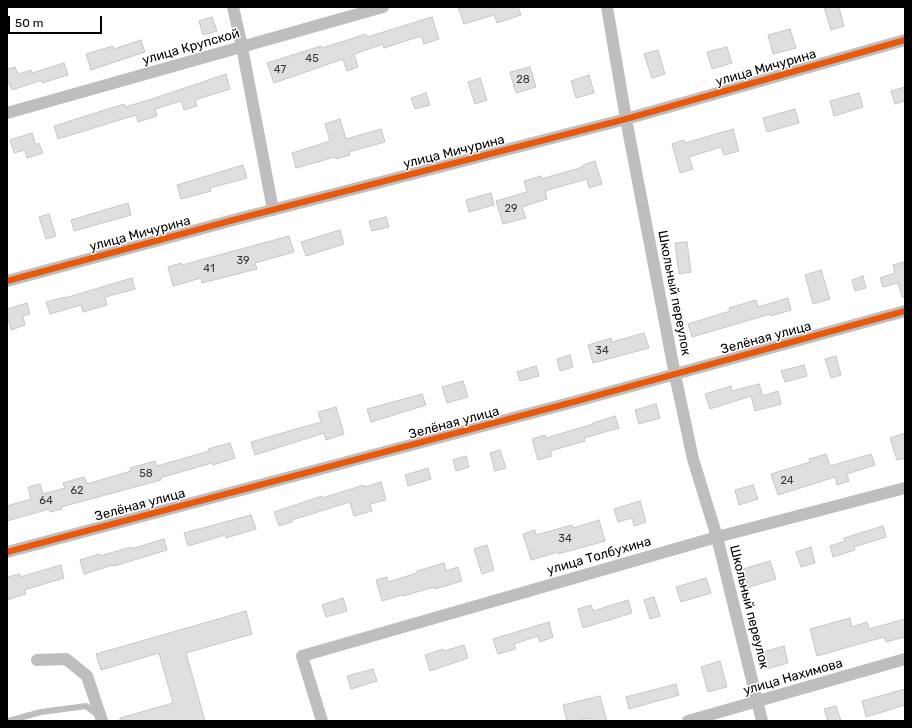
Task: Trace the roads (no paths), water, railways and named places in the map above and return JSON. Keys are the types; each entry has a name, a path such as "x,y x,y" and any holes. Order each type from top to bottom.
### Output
{"street":[{"path":"233,7 273,210"},
{"name":"улица Крупской","path":"7,113 383,7"},
{"name":"Школьный переулок","path":"607,7 626,119 675,375 694,459 717,537 762,721"},
{"name":"улица Мичурина","path":"7,281 273,210 626,119 905,40"},
{"name":"Зелёная улица","path":"7,552 675,375 905,311"},
{"name":"улица Толбухина","path":"322,721 302,656 717,537 905,488"},
{"path":"37,660 66,659 87,676 102,719"},
{"name":"улица Нахимова","path":"688,721 905,659"}],"lane":[{"path":"8,721 41,712 86,706 102,719"}]}
